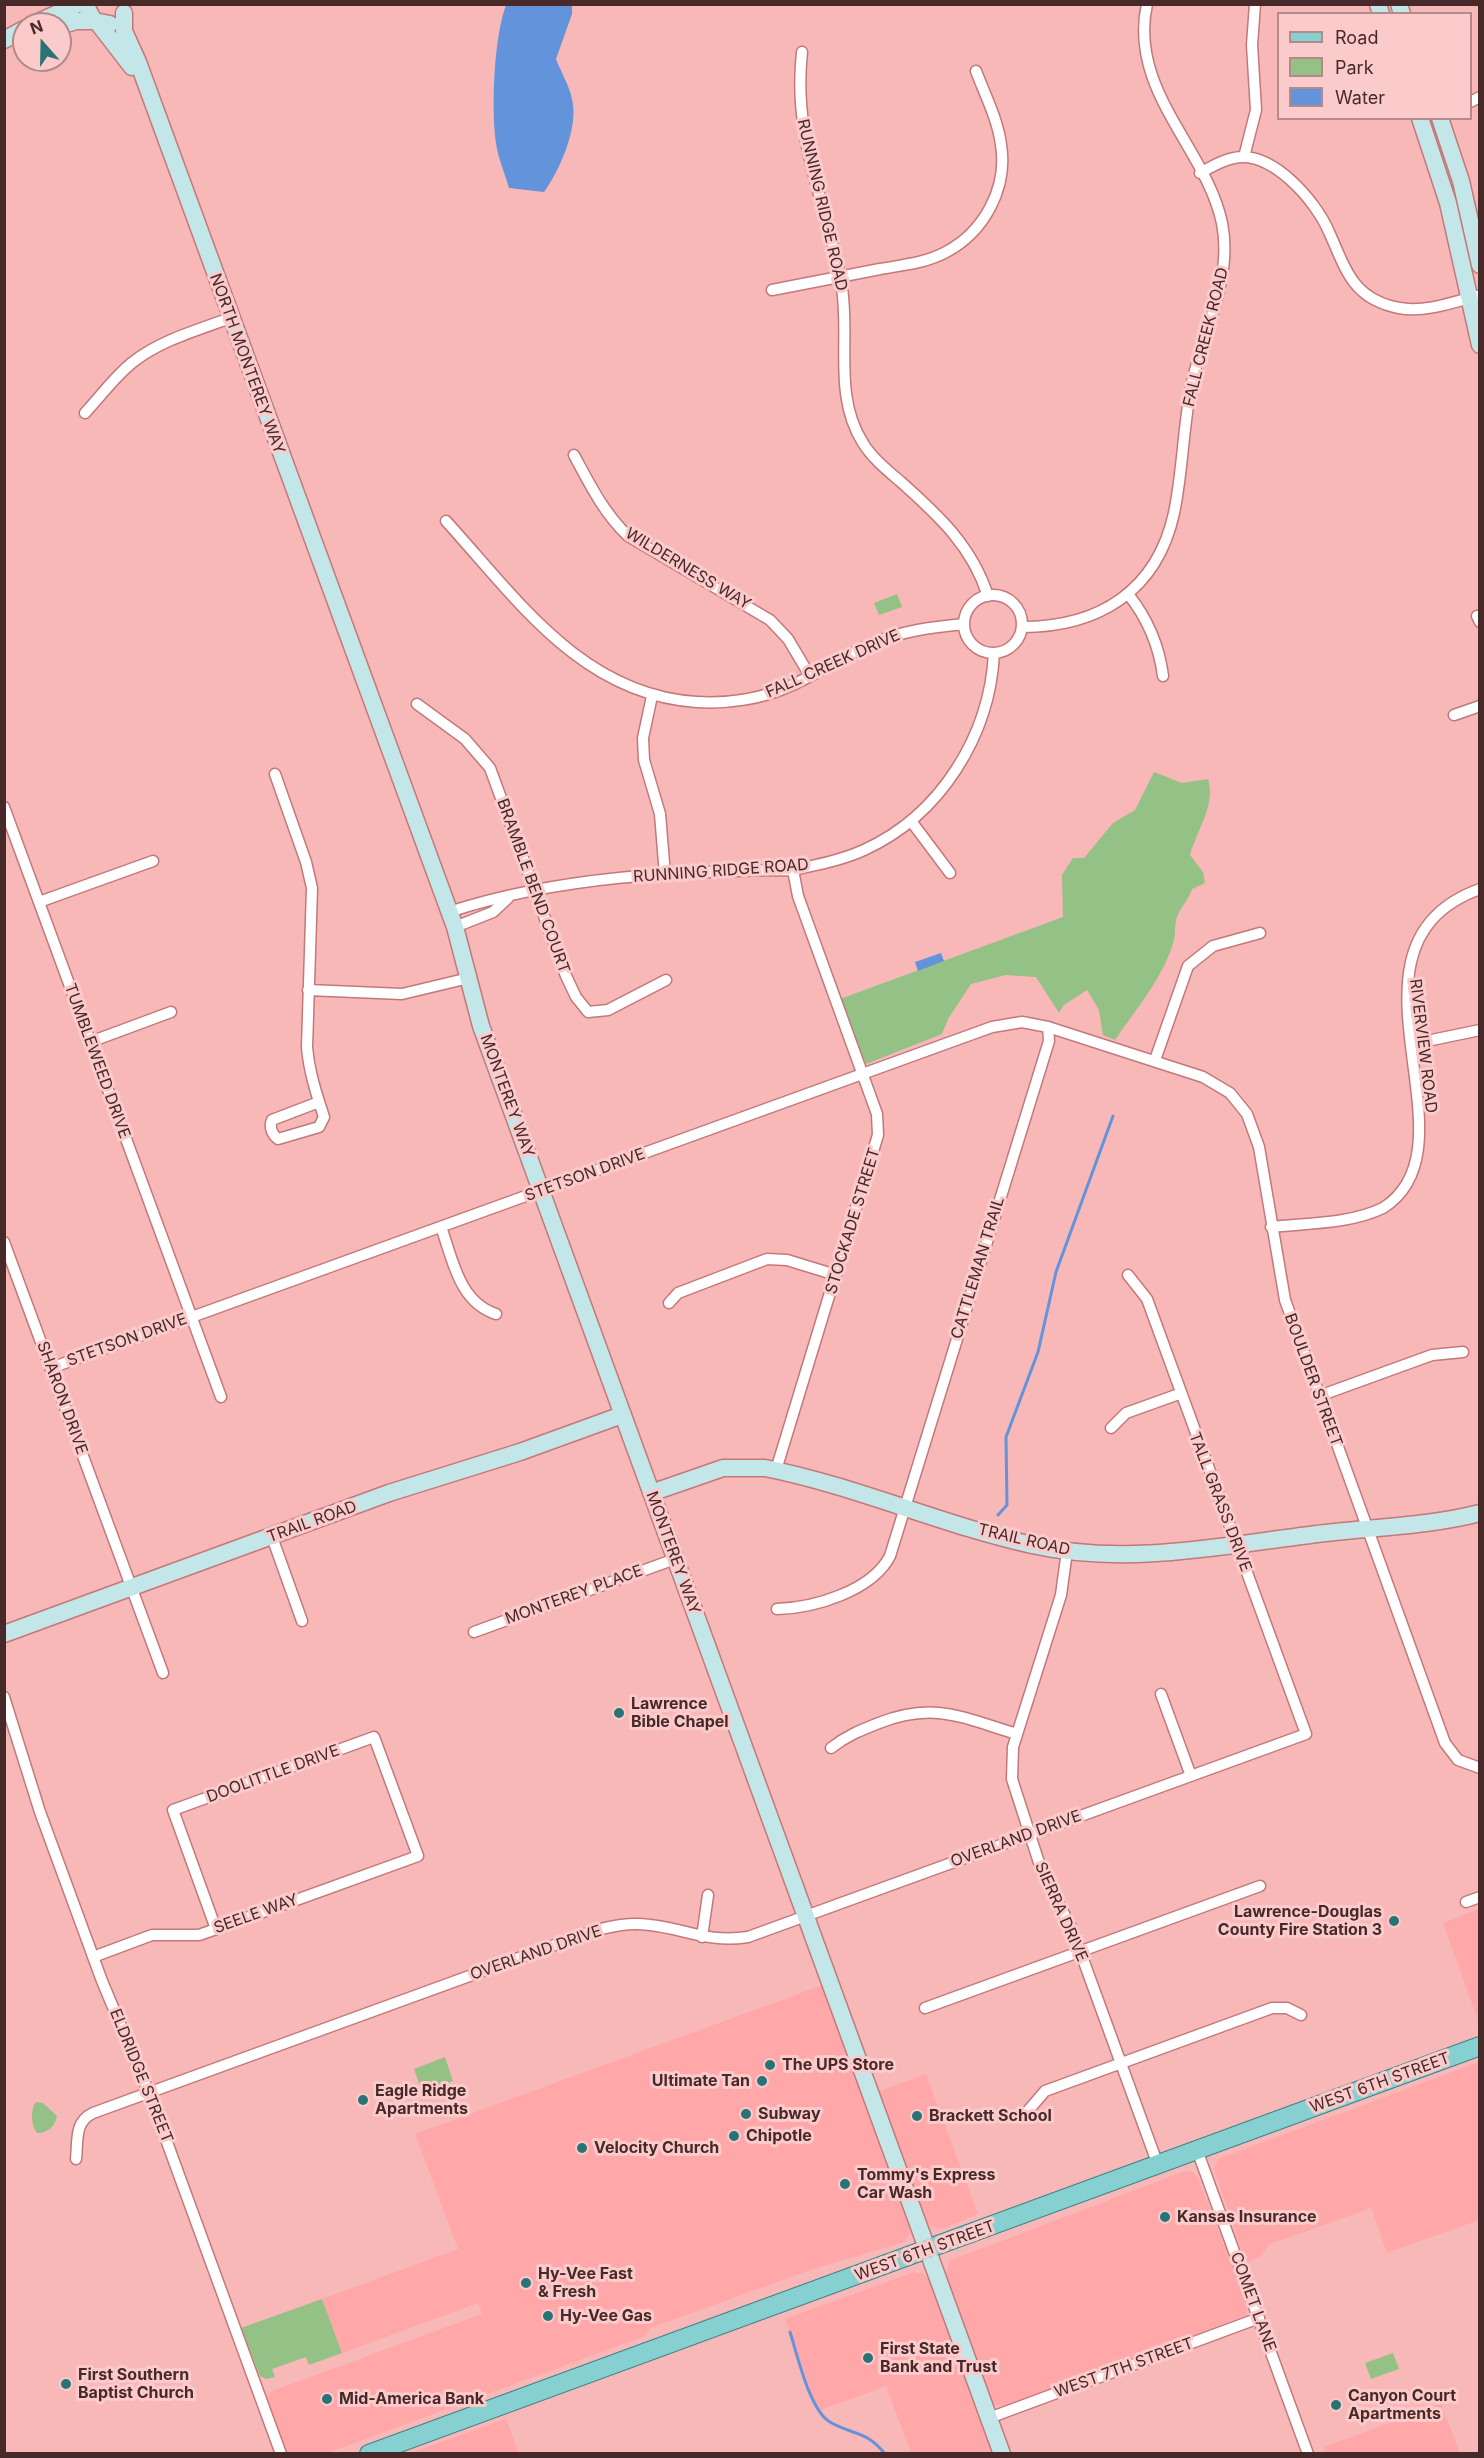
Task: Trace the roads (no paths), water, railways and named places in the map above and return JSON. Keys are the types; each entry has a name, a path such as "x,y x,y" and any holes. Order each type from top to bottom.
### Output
{"main road":[{"name":"WEST 6TH STREET","path":"369,2454 1479,2046"}],"street":[{"path":"60,12 78,4"},
{"name":"NORTH MONTEREY WAY","path":"85,4 96,22 143,79"},
{"name":"FALL CREEK ROAD","path":"1022,627 1076,622 1106,609 1128,594 1152,567 1170,529 1191,389 1222,282 1224,251 1218,208 1154,82 1148,65 1144,30 1147,4"},
{"path":"1244,157 1257,110 1252,45 1255,4"},
{"path":"72,22 110,24 127,7"},
{"name":"NORTH MONTEREY WAY","path":"127,7 124,31 352,649"},
{"name":"RUNNING RIDGE ROAD","path":"802,52 798,83 805,145 840,277 845,317 844,386 846,403 856,431 874,459 950,528 973,560 988,596"},
{"path":"772,290 934,257 960,244 982,221 998,190 1002,162 998,131 976,71"},
{"path":"1424,120 1474,297 1479,345"},
{"path":"1441,120 1461,181 1479,265"},
{"path":"1200,173 1223,161 1244,157 1256,159 1281,172 1308,199 1329,232 1345,271 1370,297 1400,309 1415,310 1474,297"},
{"path":"86,413 121,373 147,352 231,318"},
{"name":"WILDERNESS WAY","path":"574,455 598,500 612,521 628,536 770,620 788,639 810,676"},
{"name":"FALL CREEK DRIVE","path":"446,521 549,634 573,656 610,680 671,701 710,703 740,700 778,691 862,648 893,636 920,628 964,624"},
{"path":"1128,594 1147,621 1155,640 1164,676"},
{"path":"988,596 1005,598 1013,603 1019,610 1022,627 1016,642 994,653 977,648 970,641 964,624 971,606 988,596"},
{"name":"MONTEREY WAY","path":"352,649 452,920 481,1026 1002,2454"},
{"name":"RUNNING RIDGE ROAD","path":"452,920 490,898 508,898 595,879 793,870 825,864 864,850 911,821 939,794 969,749 993,682 994,653"},
{"path":"652,696 643,738 644,760 660,814 665,875"},
{"name":"BRAMBLE BEND COURT","path":"417,704 465,739 490,768 566,976 576,997 588,1012 608,1010 666,980"},
{"path":"1454,715 1479,706"},
{"path":"276,774 306,862 312,888 308,990 309,1071 324,1117 319,1127 285,1139 273,1136 270,1125 272,1120 319,1102"},
{"name":"TUMBLEWEED DRIVE","path":"4,807 220,1397"},
{"path":"911,821 950,873"},
{"path":"39,902 153,861"},
{"name":"STOCKADE STREET","path":"776,1470 878,1135 877,1114 798,896 793,870"},
{"name":"RIVERVIEW ROAD","path":"1427,1077 1414,987 1418,949 1429,926 1441,912 1455,901 1479,889"},
{"name":"RUNNING RIDGE ROAD","path":"452,920 493,912 508,898"},
{"path":"1155,1060 1188,966 1213,946 1260,933"},
{"path":"308,990 402,994 469,978"},
{"path":"90,1042 171,1012"},
{"name":"STETSON DRIVE","path":"51,1368 992,1027 1022,1023 1048,1028 1121,1050"},
{"name":"CATTLEMAN TRAIL","path":"777,1609 801,1608 870,1581 879,1574 890,1556 1044,1060 1049,1041 1048,1028"},
{"path":"1422,1041 1479,1030"},
{"name":"BOULDER STREET","path":"1121,1050 1155,1060 1217,1084 1241,1105 1251,1123 1259,1147 1285,1300 1445,1743 1458,1760 1474,1767"},
{"path":"1271,1227 1357,1216 1385,1207 1419,1178 1427,1158"},
{"path":"441,1227 469,1298 486,1311 496,1314"},
{"name":"SHARON DRIVE","path":"4,1242 163,1673"},
{"path":"669,1303 678,1293 767,1259 787,1260 836,1275"},
{"name":"TALL GRASS DRIVE","path":"1128,1275 1147,1299 1179,1394 1306,1734"},
{"path":"1319,1396 1432,1355 1463,1352"},
{"path":"1112,1428 1126,1413 1179,1394"},
{"name":"TRAIL ROAD","path":"4,1634 389,1493 520,1452 622,1415"},
{"name":"TRAIL ROAD","path":"651,1493 723,1468 750,1466 776,1470 1032,1545 1067,1551 1122,1555 1237,1546 1457,1519 1479,1513"},
{"path":"272,1537 302,1621"},
{"name":"SIERRA DRIVE","path":"1067,1551 1061,1595 1017,1734 1011,1763 1012,1779 1042,1872 1072,1929 1158,2165"},
{"name":"MONTEREY PLACE","path":"474,1632 675,1559"},
{"path":"1161,1694 1191,1776"},
{"name":"ELDRIDGE STREET","path":"4,1697 29,1782 93,1957 149,2093 281,2454"},
{"path":"831,1748 846,1735 900,1714 926,1710 942,1711 1017,1734"},
{"name":"OVERLAND DRIVE","path":"76,2159 78,2127 86,2116 593,1931 624,1924 648,1924 702,1937 748,1936 806,1917 1306,1734"},
{"name":"DOOLITTLE DRIVE","path":"216,1929 173,1810 374,1737 418,1856"},
{"name":"SEELE WAY","path":"93,1957 152,1935 199,1935 418,1856"},
{"path":"925,2008 1260,1886"},
{"path":"702,1937 708,1895"},
{"path":"1466,1902 1479,1897"},
{"path":"1027,2112 1046,2091 1272,2008 1287,2008 1301,2014"},
{"name":"COMET LANE","path":"1197,2150 1308,2454"},
{"name":"WEST 7TH STREET","path":"989,2418 1259,2318"}],"water":[{"path":"506,5 572,5 572,14 556,59 571,94 573,122 567,148 544,192 509,188 497,149 494,111 496,53"},
{"path":"941,953 944,961 918,971 915,962"}],"waterway":[{"path":"998,1515 1007,1505 1006,1437 1038,1352 1056,1272 1113,1116"},
{"path":"790,2332 810,2394 823,2416 830,2422 865,2437 885,2454"}],"place":[{"name":"Lawrence Bible Chapel","path":"619,1713"},
{"name":"Lawrence-Douglas County Fire Station 3","path":"1394,1921"},
{"name":"The UPS Store","path":"770,2065"},
{"name":"Ultimate Tan","path":"762,2081"},
{"name":"Eagle Ridge Apartments","path":"363,2100"},
{"name":"Subway","path":"746,2114"},
{"name":"Brackett School","path":"917,2116"},
{"name":"Chipotle","path":"734,2136"},
{"name":"Velocity Church","path":"582,2148"},
{"name":"Tommy's Express Car Wash","path":"845,2184"},
{"name":"Kansas Insurance","path":"1165,2217"},
{"name":"Hy-Vee Fast & Fresh","path":"526,2283"},
{"name":"Hy-Vee Gas","path":"548,2316"},
{"name":"First State Bank and Trust","path":"868,2358"},
{"name":"First Southern Baptist Church","path":"66,2384"},
{"name":"Mid-America Bank","path":"327,2399"},
{"name":"Canyon Court Apartments","path":"1336,2405"}]}
